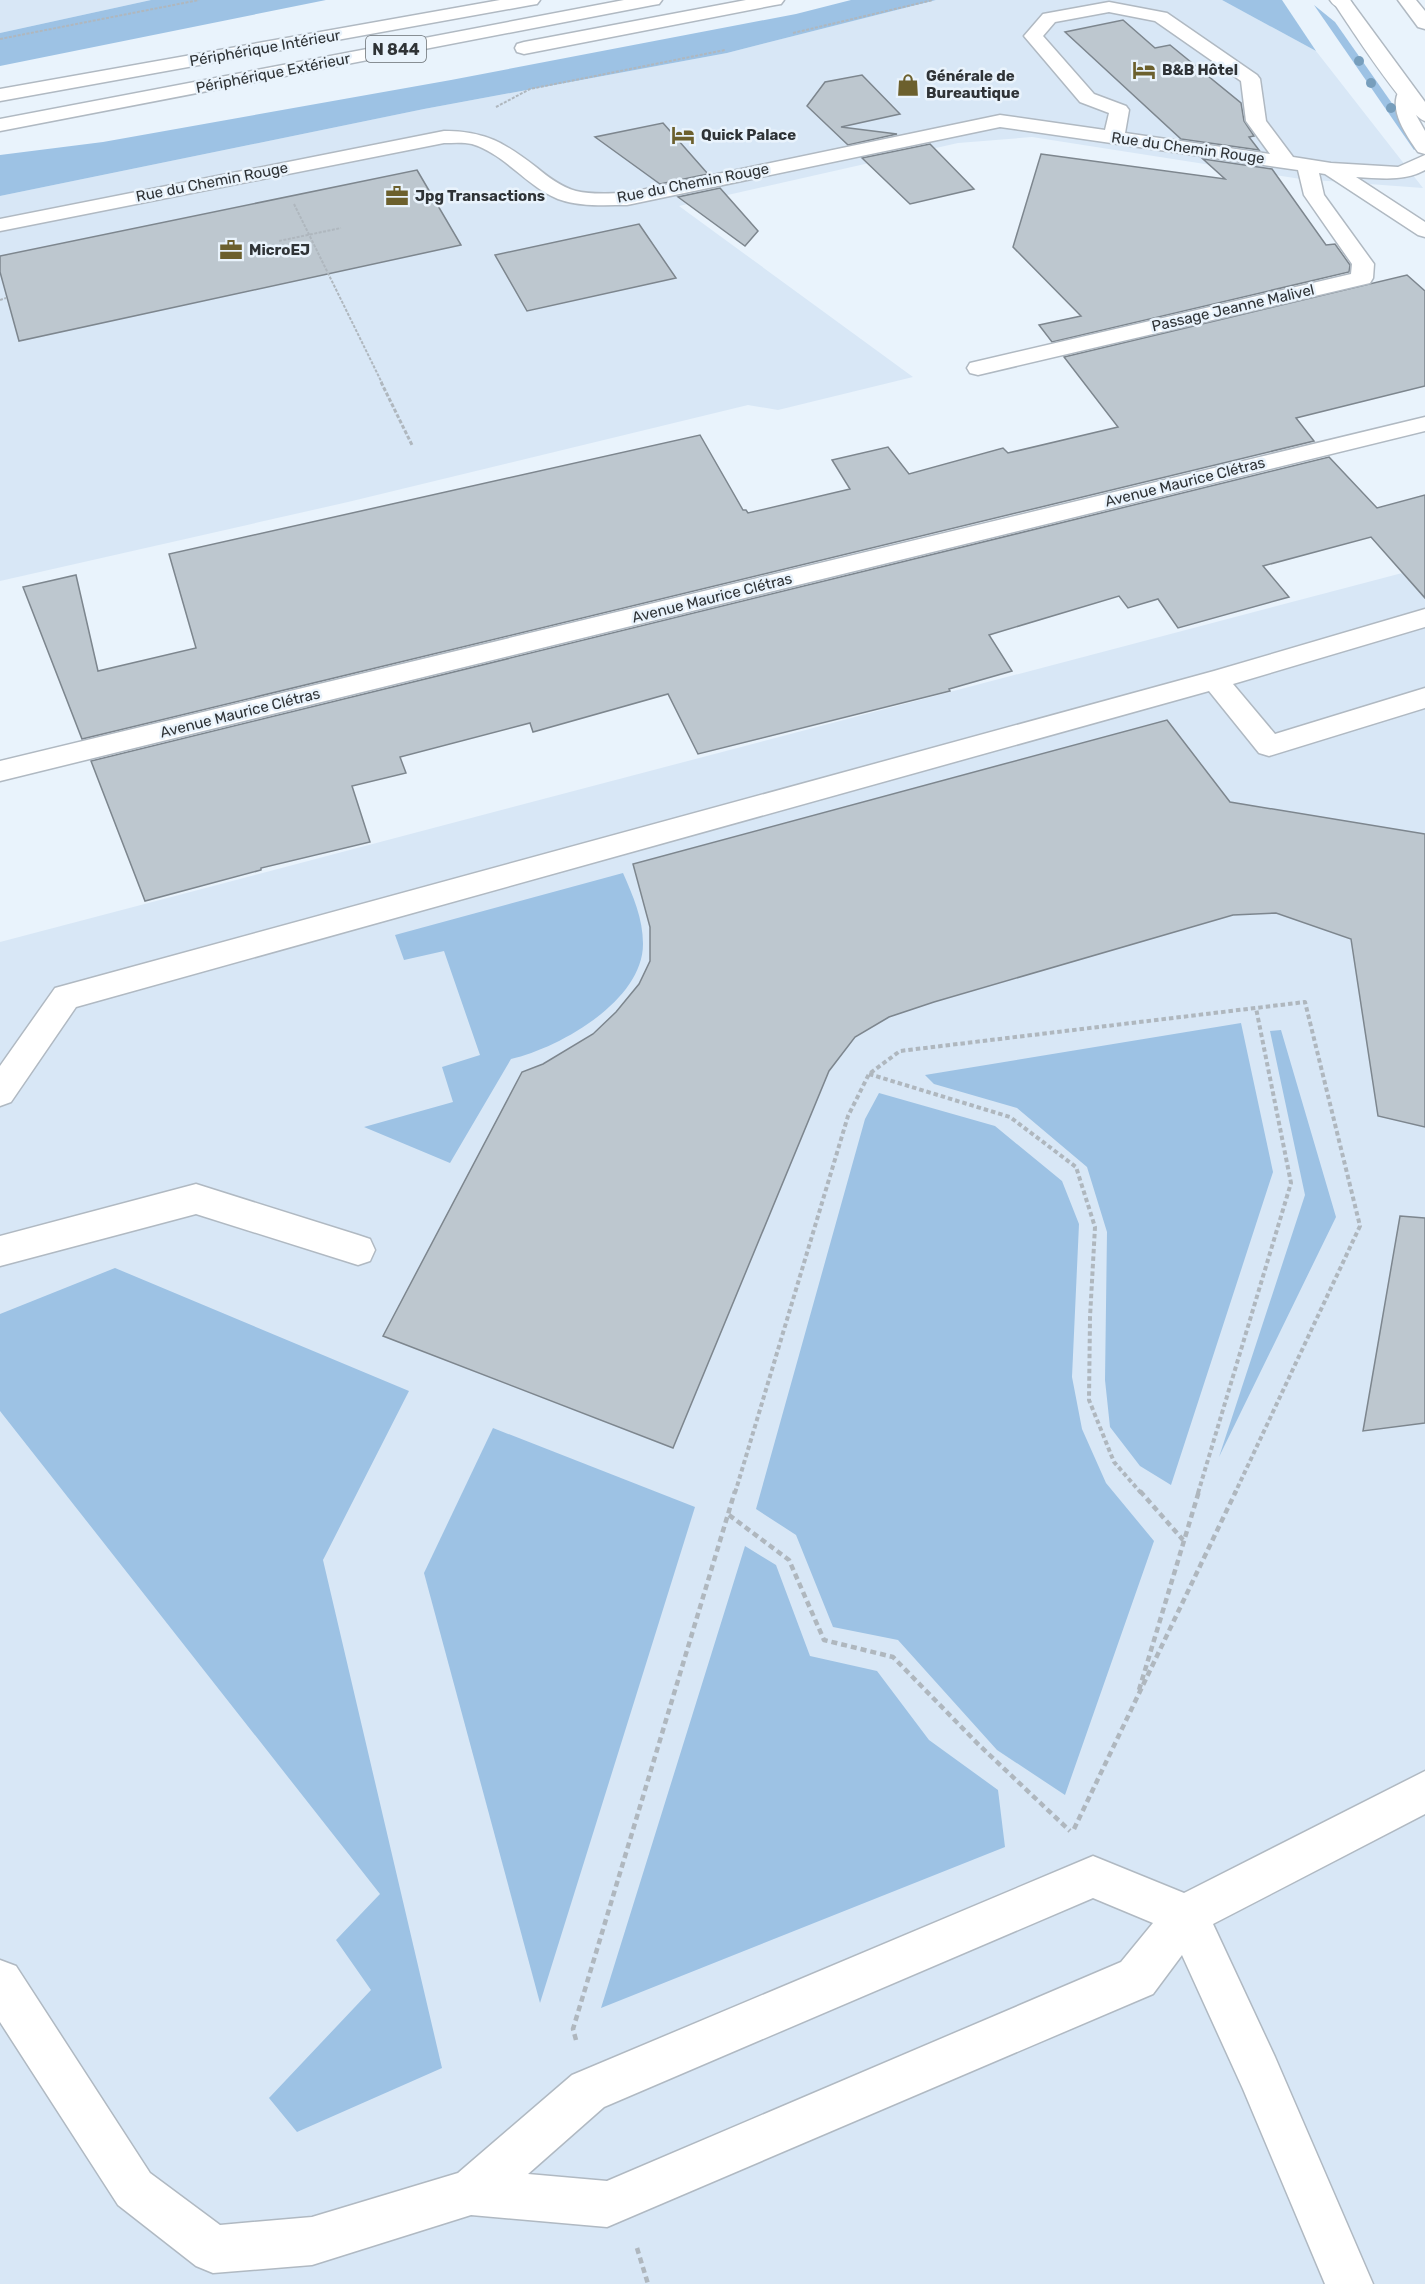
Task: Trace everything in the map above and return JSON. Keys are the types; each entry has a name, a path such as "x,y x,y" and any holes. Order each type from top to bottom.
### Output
{"main road":[{"name":"Périphérique Intérieur","path":"0,95 531,0"},
{"name":"Périphérique Extérieur","path":"0,125 652,0"},
{"path":"510,51 775,0"},
{"path":"1407,0 1425,23"},
{"path":"1341,1 1425,115"},
{"path":"1114,137 1119,111 1087,98 1034,36 1049,18 1109,7 1161,16 1250,79 1256,121 1297,164"},
{"path":"30,89 96,63 211,39"},
{"path":"139,99 199,102 312,84"},
{"path":"1407,93 1406,115 1425,148"},
{"name":"Rue du Chemin Rouge","path":"0,225 444,137 475,139 495,148 551,188 569,196 594,200 627,198 1000,121 1331,169 1398,173 1408,171 1425,161"},
{"name":"Passage Jeanne Malivel","path":"978,368 1362,278 1363,264 1314,195 1297,164"},
{"name":"Rue du Chemin Rouge","path":"1331,169 1425,231"},
{"name":"Avenue Maurice Clétras","path":"0,771 1425,424"},
{"path":"0,1092 66,997 1215,680 1425,618"},
{"path":"1215,680 1269,746 1425,698"},
{"path":"0,1251 196,1199 358,1251"},
{"path":"0,1982 134,2189 213,2249 312,2241 471,2192 607,2204 1137,1978 1186,1915 1425,1792"},
{"path":"471,2192 588,2091 1093,1877 1186,1915 1259,2073 1350,2284"}],"path":[{"path":"0,39 199,0"},
{"path":"790,33 933,0"},
{"path":"475,139 497,105 530,88 733,48"},
{"path":"276,169 412,445"},
{"path":"279,241 341,228"},
{"path":"0,300 6,298"},
{"path":"588,2091 573,2029 848,1116 869,1074 900,1051 1305,1002 1360,1226 1136,1703 1075,1827 1061,1837"},
{"path":"1136,1703 1291,1183 1256,1008"},
{"path":"869,1074 1010,1117 1076,1167 1095,1227 1090,1317 1089,1400 1114,1462 1183,1541"},
{"path":"728,1515 789,1560 824,1640 893,1657 978,1744 1071,1831"},
{"path":"622,2197 648,2284"}],"shaded area":[{"path":"0,0 151,0 0,33"},
{"path":"151,0 326,0 0,66 0,33"},
{"path":"851,0 936,0 727,53 424,109 0,196 0,155 103,142 451,80 796,14"},
{"path":"936,0 1222,0 1316,51 1423,188 1301,179 1032,137 958,143 679,206 913,377 778,410 748,405 348,502 0,581 0,196 424,109 727,53"},
{"path":"1222,0 1282,0 1316,51"},
{"path":"1314,5 1335,22 1417,139 1420,145 1414,150"},
{"path":"1425,567 1425,2284 0,2284 0,942"},
{"path":"623,873 639,916 643,944 639,965 629,984 614,1003 574,1033 511,1059 450,1163 364,1127 453,1102 442,1067 480,1055 444,951 404,960 395,935"},
{"path":"1241,1023 1273,1172 1171,1485 1140,1466 1110,1427 1105,1380 1107,1232 1087,1167 1017,1108 934,1084 925,1075"},
{"path":"1281,1030 1336,1217 1219,1457 1305,1195 1270,1031"},
{"path":"879,1093 995,1126 1062,1181 1079,1224 1072,1377 1082,1429 1106,1483 1154,1541 1065,1795 997,1750 898,1640 833,1627 796,1535 756,1509 865,1119"},
{"path":"115,1268 409,1391 323,1560 442,2068 297,2132 269,2098 371,1990 336,1940 380,1894 0,1411 0,1314"},
{"path":"493,1428 695,1507 540,2003 424,1573"},
{"path":"745,1546 776,1565 810,1656 877,1671 929,1740 998,1790 1005,1847 601,2008"}],"building":[{"name":"B&B Hôtel","path":"1123,20 1155,48 1170,45 1241,103 1244,121 1254,136 1249,137 1259,150 1181,139 1065,32"},
{"path":"862,75 900,114 841,127 897,134 848,145 807,106 825,82"},
{"path":"663,123 708,174 660,184 595,137"},
{"path":"930,144 974,189 910,204 862,158"},
{"path":"1041,154 1225,179 1203,159 1272,169 1326,245 1335,244 1350,265 1349,272 1052,342 1039,325 1081,316 1013,247"},
{"path":"417,170 461,245 19,341 0,272 0,256"},
{"path":"720,188 758,231 745,246 678,197"},
{"path":"639,224 676,278 527,311 495,255"},
{"path":"1407,275 1425,291 1425,386 1296,418 1314,441 82,739 23,587 76,575 98,671 196,648 169,554 700,435 743,510 748,513 850,489 832,460 888,447 909,474 1003,448 1008,453 1118,427 1064,357"},
{"path":"1329,457 1377,508 1425,495 1425,598 1371,537 1263,566 1289,597 1178,628 1158,599 1128,608 1119,596 989,635 1012,671 949,689 950,691 698,754 668,694 533,732 530,723 400,757 406,773 352,786 370,842 261,868 261,870 145,901 91,761"},
{"path":"1167,720 1230,802 1425,834 1425,1127 1378,1116 1351,939 1276,913 1233,915 934,1002 889,1017 855,1037 829,1071 673,1448 383,1336 522,1072 543,1064 593,1034 616,1012 639,984 650,961 650,927 633,864"},
{"path":"1400,1216 1425,1218 1425,1423 1363,1431"}],"place":[{"name":"B&B Hôtel","path":"1144,70"},
{"name":"Générale de Bureautique","path":"908,85"},
{"name":"Quick Palace","path":"683,135"},
{"name":"Jpg Transactions","path":"397,196"},
{"name":"MicroEJ","path":"231,250"}]}
